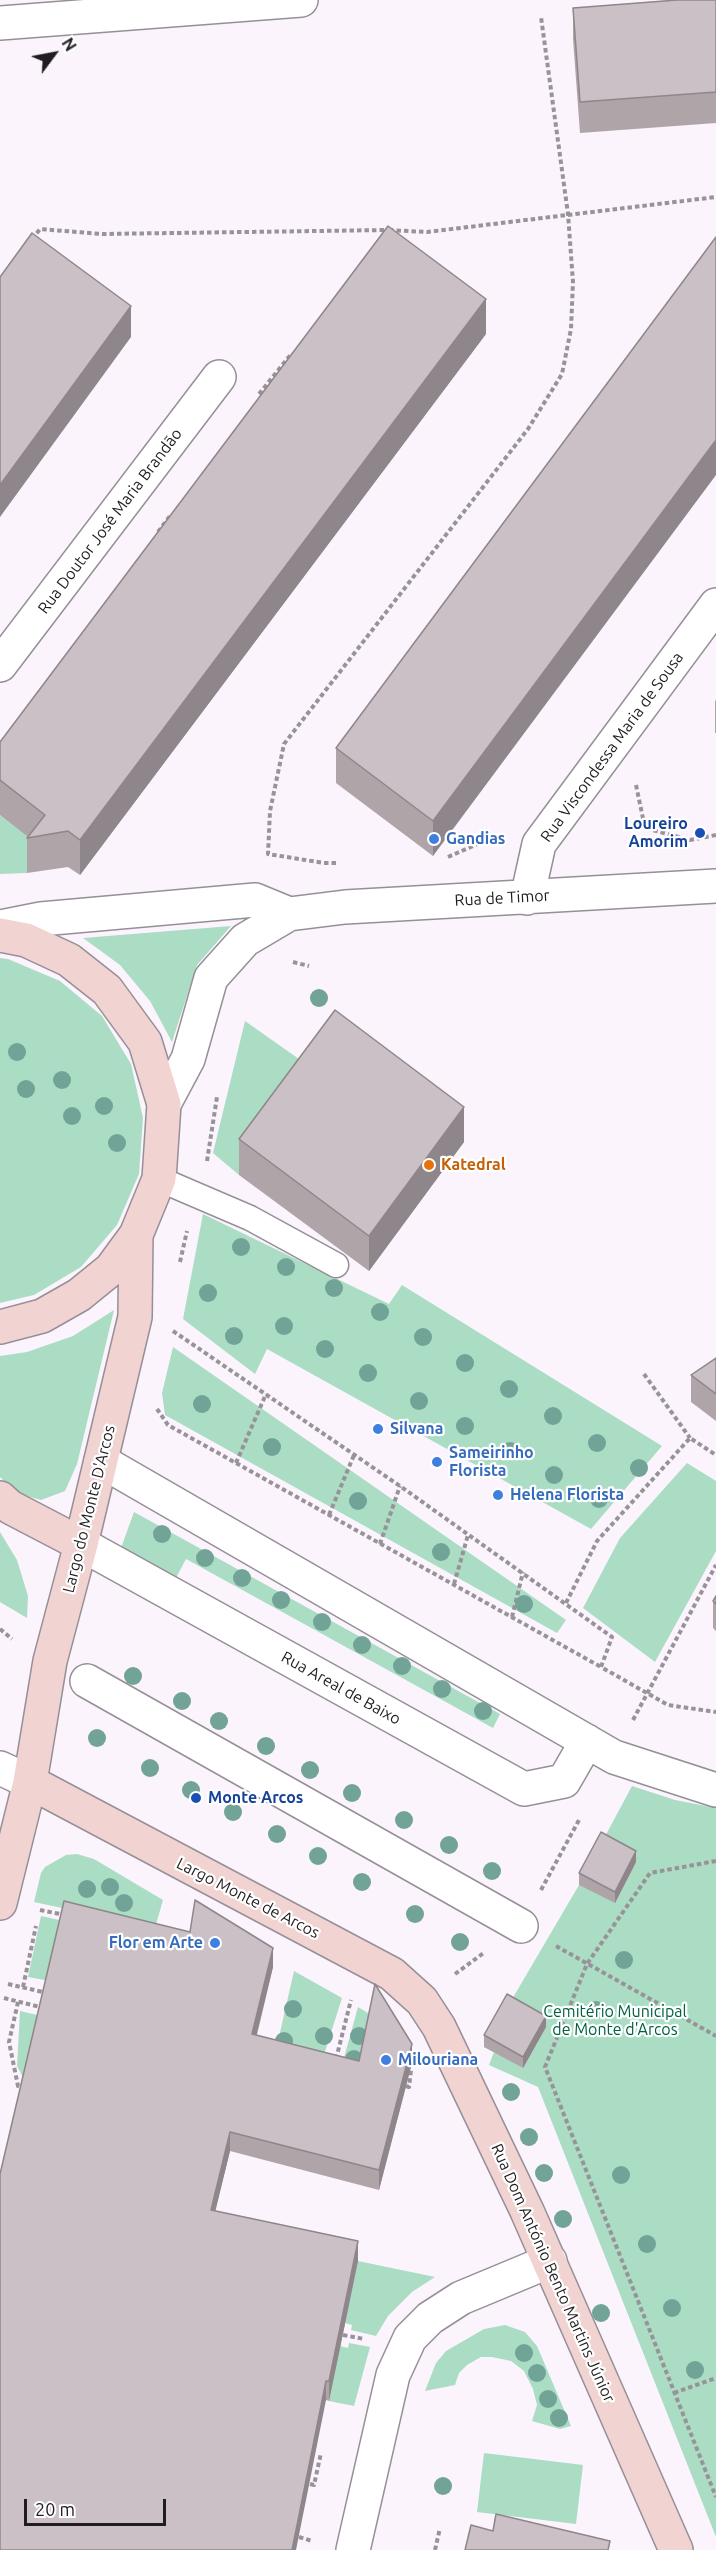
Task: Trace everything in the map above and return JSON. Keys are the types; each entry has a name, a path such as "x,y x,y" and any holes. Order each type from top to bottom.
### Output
{"street":[{"path":"0,22 301,0"},
{"name":"Rua Doutor José Maria Brandão","path":"0,665 219,377"},
{"name":"Rua Viscondessa Maria de Sousa","path":"527,897 539,844 716,605"},
{"name":"Rua de Timor","path":"164,1104 188,1059 211,978 246,940 289,914 345,907 716,886"},
{"name":"Rua de Timor","path":"0,927 41,920 255,900 289,914"},
{"path":"0,935 26,940 69,960 107,990 145,1042 164,1104 159,1179 136,1235 111,1269 79,1295 42,1316 0,1328"},
{"name":"Largo do Monte D'Arcos","path":"0,1903 30,1782 50,1661 81,1544 135,1317 136,1235"},
{"path":"101,1461 614,1757 716,1790"},
{"path":"0,1498 10,1507 81,1544"},
{"name":"Rua Areal de Baixo","path":"81,1544 524,1789 564,1781 587,1741"},
{"path":"87,1681 521,1926"},
{"path":"0,1768 30,1782"},
{"name":"Largo Monte de Arcos","path":"30,1782 392,1974 422,2001"},
{"name":"Rua Dom António Bento Martins Júnior","path":"422,2001 439,2027 550,2261 676,2550"},
{"path":"352,2550 393,2375 410,2338 430,2318 461,2298 550,2261"}],"lane":[{"path":"159,1179 250,1218 336,1265"}],"path":[{"path":"348,863 324,863 268,854 270,811 284,744 528,429 562,374 571,328 573,282 568,214 541,17"},
{"path":"27,247 40,229 102,234 388,230 427,232 716,197"},
{"path":"383,239 388,230"},
{"path":"257,398 293,353"},
{"path":"153,539 173,511"},
{"path":"634,776 645,828 690,840 716,836"},
{"path":"444,860 489,839"},
{"path":"288,960 309,966"},
{"path":"178,1270 185,1236 205,1174 217,1094"},
{"path":"168,1327 524,1572 612,1637 601,1667"},
{"path":"644,1374 690,1438 716,1455"},
{"path":"236,1463 266,1394"},
{"path":"154,1406 168,1425 668,1705 716,1712"},
{"path":"566,1603 597,1542 690,1438"},
{"path":"329,1515 354,1455"},
{"path":"380,1544 400,1486"},
{"path":"454,1584 468,1535"},
{"path":"632,1721 716,1564"},
{"path":"512,1617 524,1572"},
{"path":"0,1629 19,1645"},
{"path":"582,1815 521,1926 716,2036"},
{"path":"716,1862 650,1873 587,1964 545,2067 716,2497"},
{"path":"23,1987 40,1910 74,1917"},
{"path":"8,1984 47,1993"},
{"path":"334,2068 352,1996"},
{"path":"4,1998 44,2008"},
{"path":"18,2002 9,2042 18,2086 27,2088"},
{"path":"405,2086 409,2087 411,2070 414,2076"},
{"path":"342,2335 363,2339"},
{"path":"674,2393 716,2378"},
{"path":"310,2484 314,2485 321,2453"},
{"path":"435,2550 440,2528"}],"green space":[{"path":"0,815 45,850 27,873 0,874"},
{"path":"231,926 197,965 172,1042 150,1001 120,965 83,938"},
{"path":"0,958 8,959 60,981 102,1016 131,1064 143,1118 139,1174 117,1225 81,1267 34,1295 0,1303"},
{"path":"245,1021 316,1071 239,1175 213,1153"},
{"path":"203,1214 389,1304 402,1285 662,1446 591,1529 267,1349 255,1374 183,1319"},
{"path":"114,1310 77,1464 65,1491 41,1500 16,1493 0,1477 0,1356 27,1352 73,1336"},
{"path":"173,1347 566,1620 557,1633 165,1415 162,1393"},
{"path":"687,1463 716,1481 716,1551 655,1662 583,1608 620,1538"},
{"path":"134,1512 500,1714 493,1728 186,1559 176,1578 121,1548"},
{"path":"0,1532 17,1560 28,1596 27,1618 0,1602"},
{"name":"Cemitério Municipal de Monte d'Arcos","path":"632,1786 675,1800 716,1808 716,2537 538,2087 489,2065 494,2052 484,2047 579,1885"},
{"path":"77,1854 94,1859 163,1900 155,1928 34,1902 41,1873 45,1867 66,1855"},
{"path":"41,1916 64,1921 50,1981 28,1977"},
{"path":"294,1971 342,1998 322,2061 276,2050"},
{"path":"358,2007 373,2016 361,2070 342,2065"},
{"path":"20,2011 42,2016 26,2083 17,2066"},
{"path":"358,2261 435,2277 412,2292 388,2316 376,2336 351,2330 352,2325 345,2323"},
{"path":"505,2325 525,2332 537,2346 571,2426 560,2429 532,2421 537,2405 533,2389 524,2371 511,2361 481,2357 459,2373 455,2385 425,2391 436,2363 446,2351 484,2329"},
{"path":"349,2343 370,2347 354,2406 329,2401 340,2346 348,2348"},
{"path":"484,2453 583,2465 576,2524 477,2512"}],"building":[{"path":"677,0 716,0 716,92 580,102 573,8"},
{"path":"388,226 486,299 80,840 68,831 27,838 45,815 0,780 0,742"},
{"path":"32,233 131,306 0,485 0,277"},
{"path":"716,237 716,440 433,821 336,748"},
{"path":"335,1010 464,1107 369,1236 239,1139"},
{"path":"716,1358 716,1394 691,1375"},
{"path":"601,1832 636,1851 615,1892 579,1873"},
{"path":"195,1900 273,1948 252,2034 359,2061 375,1984 412,2044 379,2170 230,2132 211,2210 358,2241 329,2381 326,2381 292,2550 0,2550 0,2174 64,1901 190,1932"},
{"path":"507,1994 546,2016 523,2057 484,2035"},
{"path":"496,2514 610,2541 608,2550 465,2550 471,2525 493,2531"}],"place":[{"name":"Loureiro Amorim","path":"700,833"},
{"name":"Gandias","path":"434,839"},
{"name":"Katedral","path":"429,1165"},
{"name":"Silvana","path":"378,1429"},
{"name":"Sameirinho Florista","path":"437,1462"},
{"name":"Helena Florista","path":"498,1495"},
{"name":"Monte Arcos","path":"196,1798"},
{"name":"Flor em Arte","path":"215,1943"},
{"name":"Milouriana","path":"386,2060"}]}
